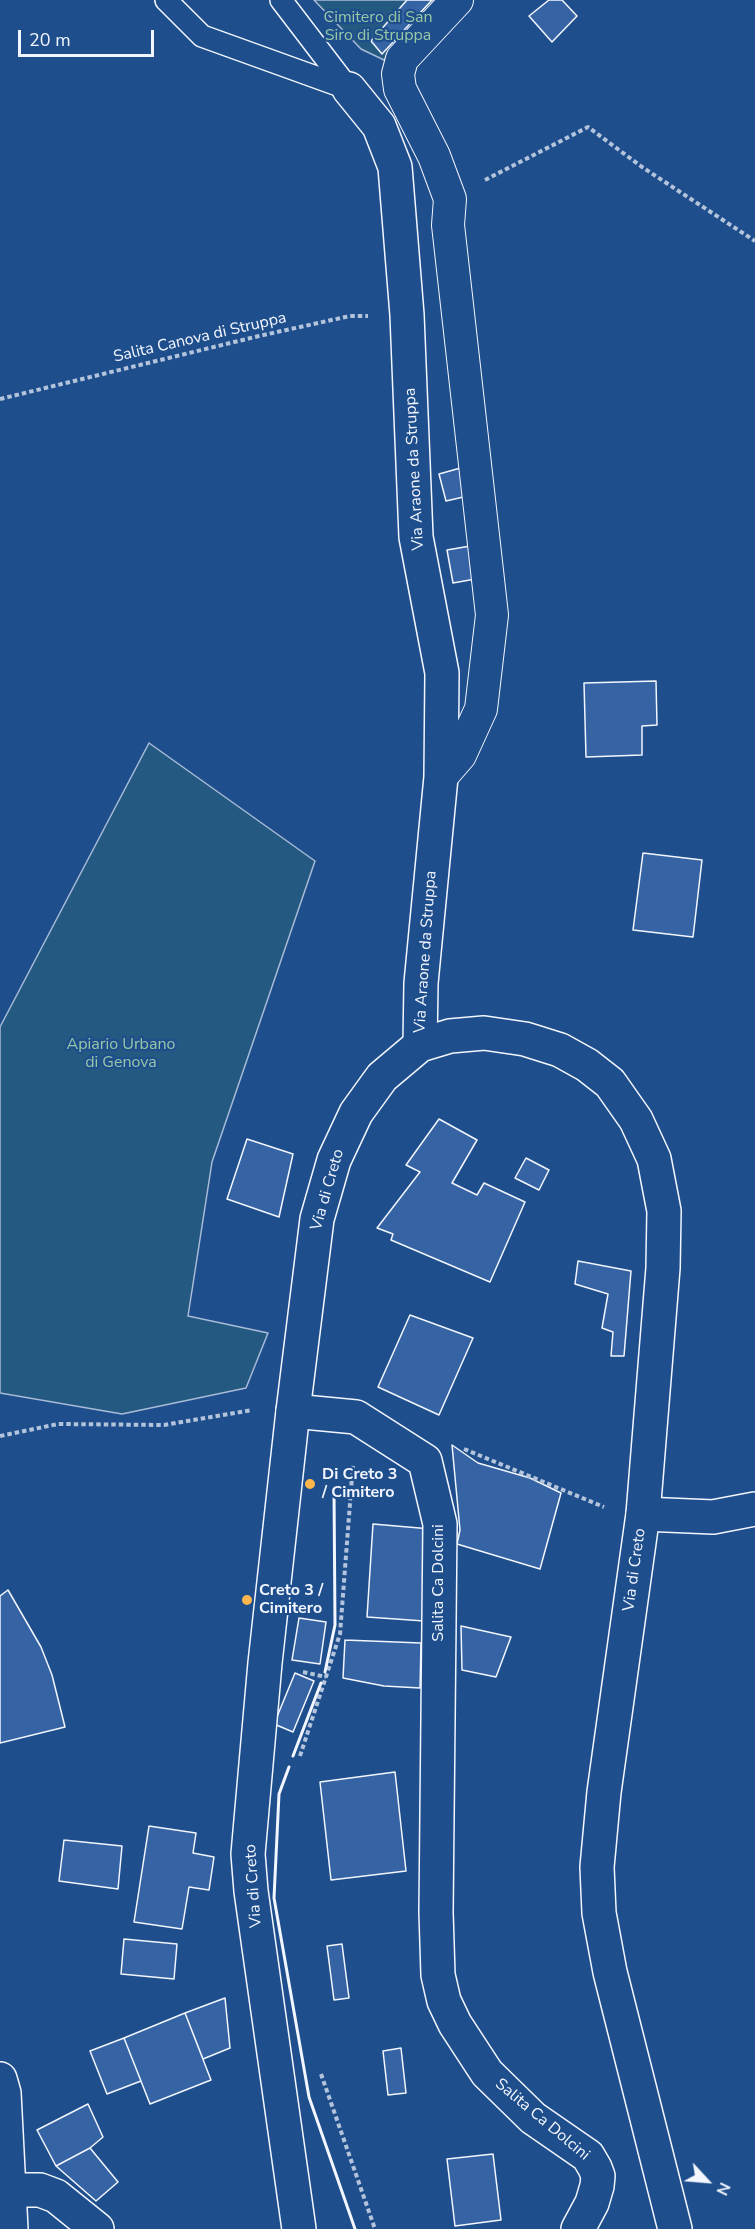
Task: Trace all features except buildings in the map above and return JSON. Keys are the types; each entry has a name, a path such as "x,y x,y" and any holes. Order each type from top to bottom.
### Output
{"main road":[{"name":"Via Araone da Struppa","path":"349,89 379,126 395,167 407,315 416,537 442,673 441,777 421,983 420,1045"},
{"name":"Via di Creto","path":"299,2229 251,1891 248,1854 265,1663 317,1219 334,1160 356,1113 382,1077 420,1045 450,1036 484,1033 525,1039 560,1050 587,1065 610,1083 636,1120 654,1159 664,1211 663,1279 643,1514 604,1792 597,1867 598,1912 610,1972 675,2229"},
{"path":"293,1411 356,1417"},
{"name":"Salita Ca Dolcini","path":"356,1417 425,1461 440,1524 436,1912 438,1975 444,2001 469,2048 487,2073 533,2118 588,2156 598,2176 597,2186 592,2203 579,2229"},
{"path":"643,1514 713,1517 755,1509"},
{"path":"0,2079 4,2093 11,2229"},
{"path":"10,2190 39,2190 56,2196 97,2229"}],"street":[{"path":"441,777 460,755 481,709 492,615 448,225 450,199 434,156 400,89 398,74 402,59 457,0"}],"lane":[{"path":"166,0 202,36 349,89"},
{"name":"Via Araone da Struppa","path":"281,0 349,89"}],"path":[{"path":"450,199 588,127 642,167 755,241"},
{"name":"Salita Canova di Struppa","path":"0,399 350,316 407,315"},
{"path":"0,1436 58,1424 164,1425 264,1408 293,1411"},
{"path":"298,1763 340,1634 349,1544 356,1417"},
{"path":"320,2073 375,2229"}],"green space":[{"name":"Cimitero di San Siro di Struppa","path":"314,0 436,0 384,60 361,49"},
{"name":"Apiario Urbano di Genova","path":"149,743 315,861 212,1162 188,1316 268,1333 246,1388 122,1414 0,1393 0,1027"}],"wall":[{"path":"325,1672 335,1625 334,1489"},
{"path":"293,1756 321,1683"},
{"path":"289,1767 279,1794 274,1898 309,2097 355,2229"}],"place":[{"name":"Di Creto 3 / Cimitero","path":"310,1484"},
{"name":"Creto 3 / Cimitero","path":"247,1600"}]}
